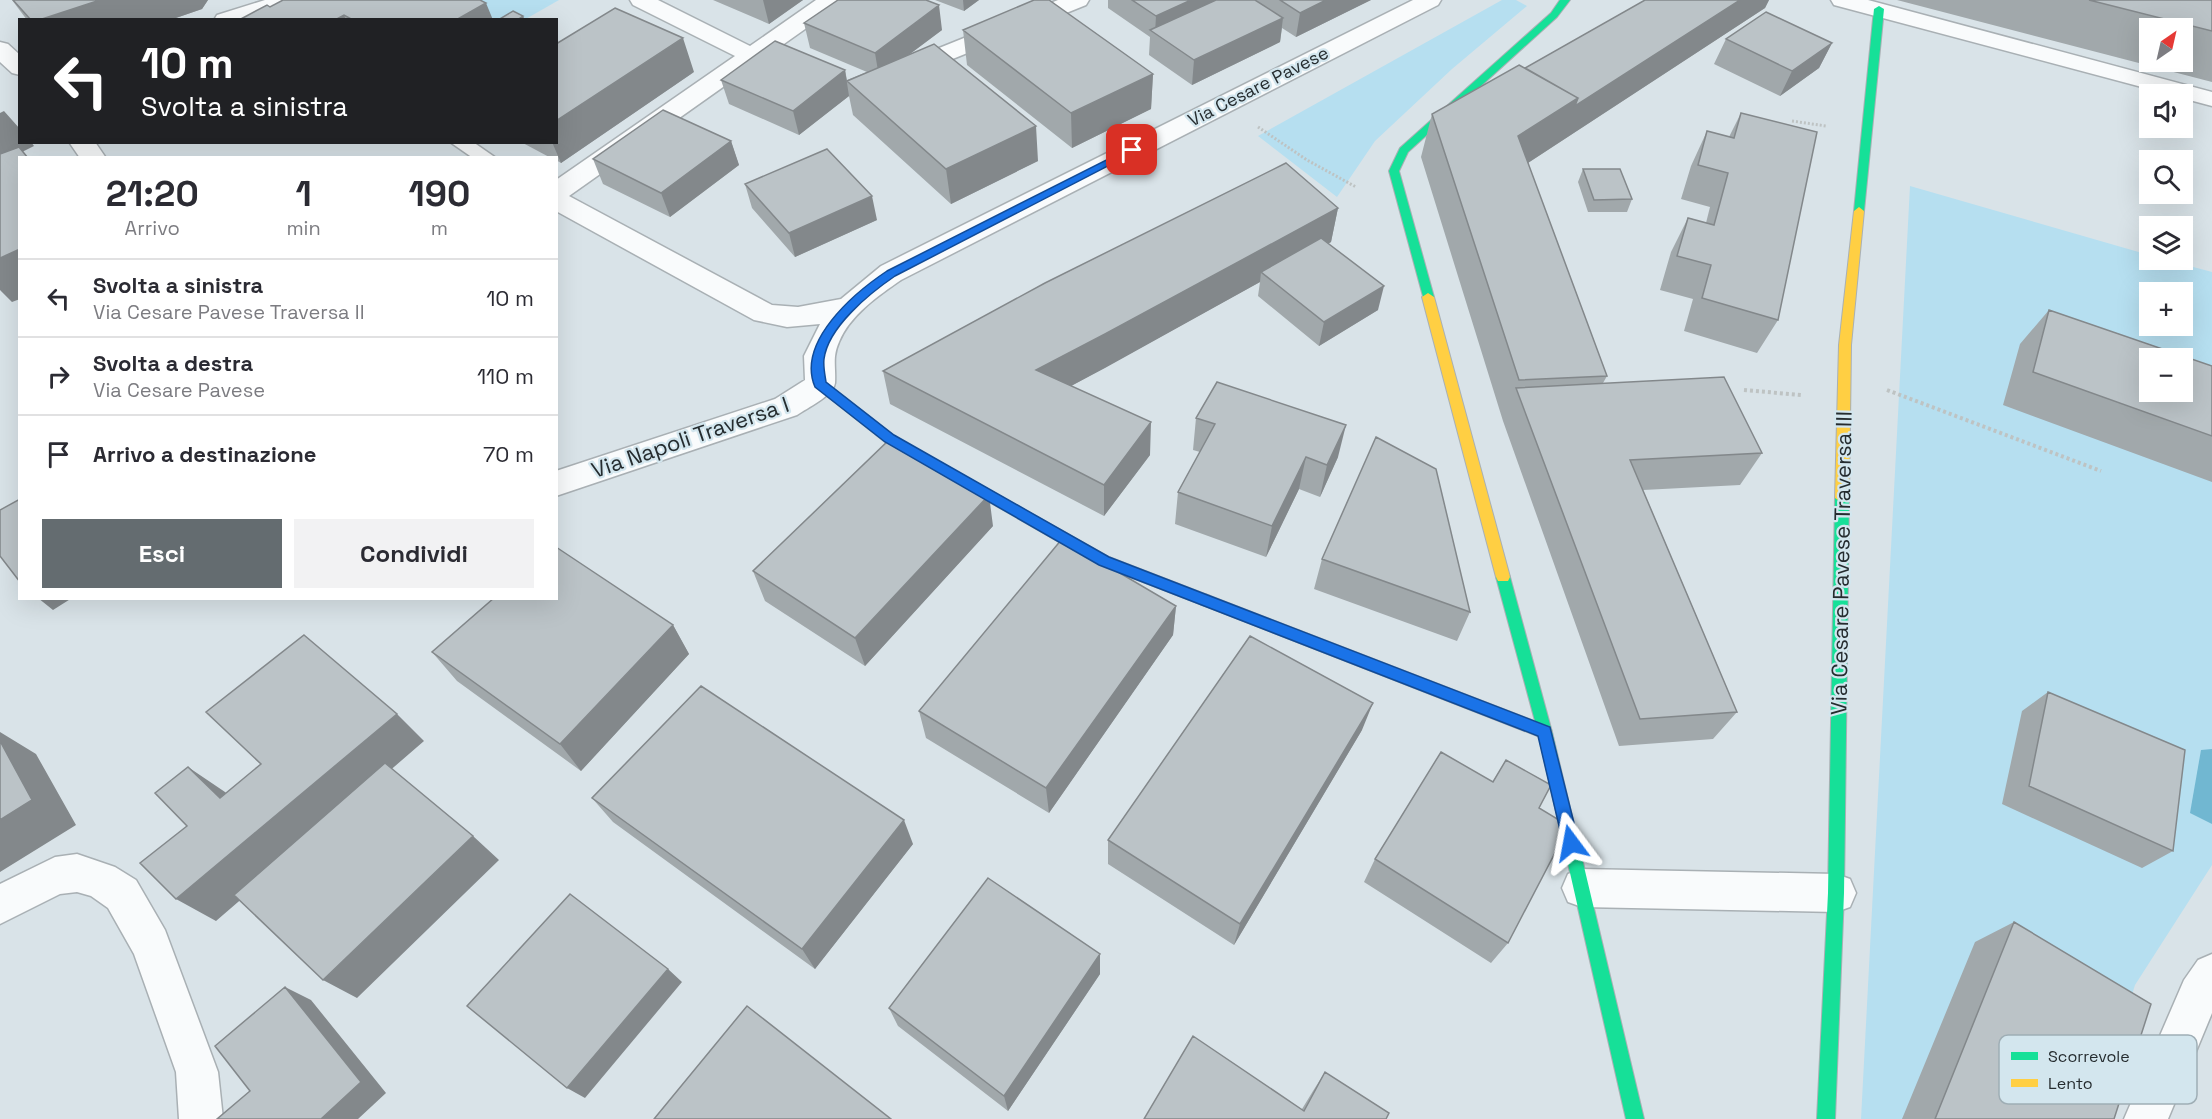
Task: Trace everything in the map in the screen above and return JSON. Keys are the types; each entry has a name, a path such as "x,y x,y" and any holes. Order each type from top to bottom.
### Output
{"street":[{"path":"231,18 288,0"},
{"path":"641,0 751,55"},
{"path":"558,192 831,0"},
{"path":"901,72 1078,0"},
{"name":"Via Cesare Pavese","path":"820,384 818,359 826,334 869,288 891,273 1430,0"},
{"path":"1565,0 1554,15 1404,150 1394,171 1545,732 1635,1119"},
{"path":"1842,0 2212,99"},
{"name":"Via Cesare Pavese Traversa III","path":"1826,1119 1836,893 1845,374 1856,225 1879,9"},
{"path":"0,50 18,66"},
{"path":"83,144 92,156"},
{"path":"558,201 764,313 785,319 806,317 850,306"},
{"path":"820,384 889,439 1104,561 1545,732"},
{"name":"Via Napoli Traversa I","path":"558,483 786,407 820,384"},
{"path":"0,905 55,876 77,873 101,880 122,894 151,944 197,1072 201,1119"},
{"path":"1582,888 1836,893"},
{"path":"2182,1035 2199,995 2212,974"},
{"path":"2146,1119 2152,1104"}],"lane":[{"path":"462,144 484,156"}],"path":[{"path":"1222,104 1351,186"},
{"path":"1845,374 2101,471"},
{"path":"1744,390 1844,400"}],"shaded area":[{"path":"441,0 559,0 528,18 479,18"},
{"path":"1502,0 1516,0 1527,6 1452,69 1375,141 1337,197 1258,136"},
{"path":"1910,186 2139,252 2139,270 2193,270 2193,267 2212,272 2212,865 2135,985 2119,1035 1999,1035 1999,1104 2098,1104 2093,1119 1861,1119"},
{"path":"2212,749 2212,824 2190,813 2201,750"}],"building":[{"path":"13,0 100,0 45,18 29,18"},
{"path":"283,0 480,0 486,3 460,18 349,18 344,15 339,18 243,18 267,5 270,7"},
{"path":"838,0 926,0 939,5 875,53 804,23"},
{"path":"1034,0 1049,0 1153,74 1071,113 963,30"},
{"path":"1132,0 1191,0 1156,16"},
{"path":"1216,0 1255,0 1283,18 1194,60 1150,30"},
{"path":"1280,0 1326,0 1300,13"},
{"path":"1645,0 1740,0 1575,106 1578,98 1525,68"},
{"path":"2089,0 2212,0 2212,31 2193,26 2193,18 2160,18"},
{"path":"615,8 683,38 558,120 558,43"},
{"path":"513,11 523,16 520,18 501,18"},
{"path":"1766,12 1832,43 1792,71 1726,39"},
{"path":"775,41 845,70 793,111 721,80"},
{"path":"934,44 1036,126 946,169 847,81"},
{"path":"1519,65 1578,98 1518,136 1607,376 1519,380 1432,114"},
{"path":"663,110 731,141 661,193 593,159"},
{"path":"1741,113 1817,132 1778,320 1702,298 1711,265 1677,256 1688,218 1714,225 1728,173 1698,165 1707,131 1734,138"},
{"path":"19,147 26,156 18,156 18,250 0,258 0,154"},
{"path":"827,149 872,196 789,233 745,184"},
{"path":"1286,163 1338,208 1036,370 1151,422 1104,485 883,371 1045,283"},
{"path":"1583,169 1620,169 1632,199 1594,200"},
{"path":"1321,238 1384,286 1324,322 1261,272"},
{"path":"2049,310 2160,348 2139,348 2139,402 2193,402 2193,359 2212,366 2212,436 2033,372"},
{"path":"1724,377 1762,453 1630,460 1737,712 1640,719 1516,388"},
{"path":"1217,382 1346,425 1327,465 1306,457 1272,526 1178,492 1215,424 1196,418"},
{"path":"1376,437 1436,469 1470,612 1322,559"},
{"path":"890,439 989,495 855,638 753,571"},
{"path":"18,500 18,579 0,556 0,510"},
{"path":"1062,539 1176,606 1046,788 919,711"},
{"path":"558,548 673,625 560,744 432,652 492,600 558,600"},
{"path":"304,635 397,714 176,899 140,863 187,826 155,793 188,767 220,798 261,764 206,712"},
{"path":"1250,636 1373,703 1240,924 1108,840"},
{"path":"701,686 904,820 802,949 592,798"},
{"path":"2048,692 2185,750 2173,851 2029,786"},
{"path":"0,741 32,800 0,820"},
{"path":"1441,752 1493,782 1506,760 1551,785 1539,808 1569,826 1508,943 1375,859"},
{"path":"385,763 473,836 323,980 234,895"},
{"path":"988,878 1100,954 1004,1096 889,1008"},
{"path":"570,894 668,969 567,1088 467,1006"},
{"path":"2014,922 2151,1004 2141,1035 1999,1035 1999,1104 2119,1104 2114,1119 1935,1119"},
{"path":"285,987 361,1082 321,1119 217,1119 250,1091 215,1046"},
{"path":"747,1006 891,1119 654,1119"},
{"path":"1193,1036 1304,1111 1325,1072 1389,1113 1386,1119 1144,1119"}],"traffic: fast":[{"path":"1428,297 1394,171 1404,150 1554,15 1565,0"},
{"path":"1859,211 1879,9"},
{"path":"820,384 889,439 1104,561 1205,600"},
{"path":"1826,1119 1836,893 1842,498"},
{"path":"1503,577 1545,732 1635,1119"}],"traffic: slow":[{"path":"1842,498 1845,345 1859,211"},
{"path":"1428,297 1503,577"},
{"path":"1205,600 1545,732"}],"route":[{"path":"1132,150 891,273 869,288 826,334 818,359 820,384 889,439 1033,523 1104,561 1545,732 1571,843"}]}
